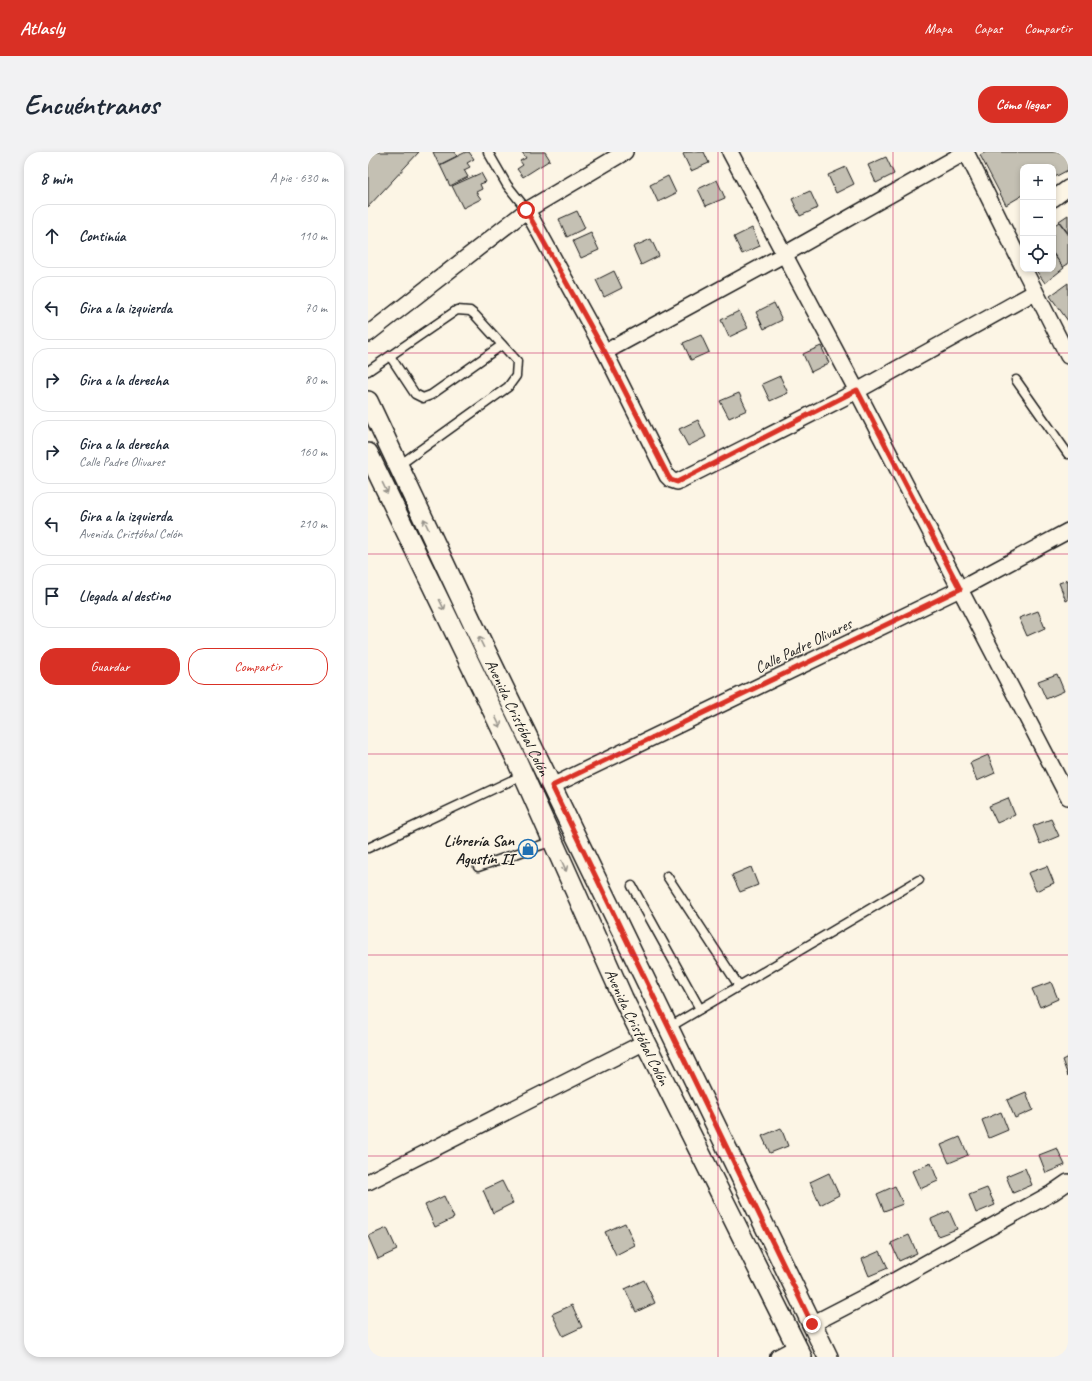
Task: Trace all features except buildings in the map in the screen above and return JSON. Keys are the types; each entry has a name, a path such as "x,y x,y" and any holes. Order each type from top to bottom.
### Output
{"street":[{"path":"368,334 526,210 625,152"},
{"path":"730,152 857,390 1068,797"},
{"path":"605,352 785,254 966,152 1020,260"},
{"path":"1056,197 1068,188"},
{"path":"526,210 605,352 668,476 671,480 677,482 857,390 1036,292"},
{"path":"1026,272 1068,356"},
{"name":"Avenida Cristóbal Colón","path":"368,401 473,624 828,1357"},
{"name":"Avenida Cristóbal Colón","path":"368,453 523,775 623,998 800,1352"},
{"name":"Calle Padre Olivares","path":"552,786 960,589 1068,531"},
{"path":"368,1182 645,1042"},
{"path":"812,1324 874,1292 1052,1193 1068,1182"},
{"path":"778,1357 800,1352"}],"lane":[{"path":"488,152 507,185 526,210"},
{"path":"368,371 456,310 470,311 517,361 516,376 508,386 398,466"},
{"path":"390,356 415,394 422,398 432,395 502,345"},
{"path":"1016,380 1068,454"},
{"path":"368,848 523,775"},
{"path":"478,867 553,841"},
{"path":"667,876 739,986"},
{"path":"668,1028 919,880"},
{"path":"632,886 700,1009"}],"place":[{"name":"Librería San Agustín II","path":"528,849"}],"route":[{"path":"526,210 605,352 671,480 677,482 857,390 960,589 552,786 812,1324"}]}
